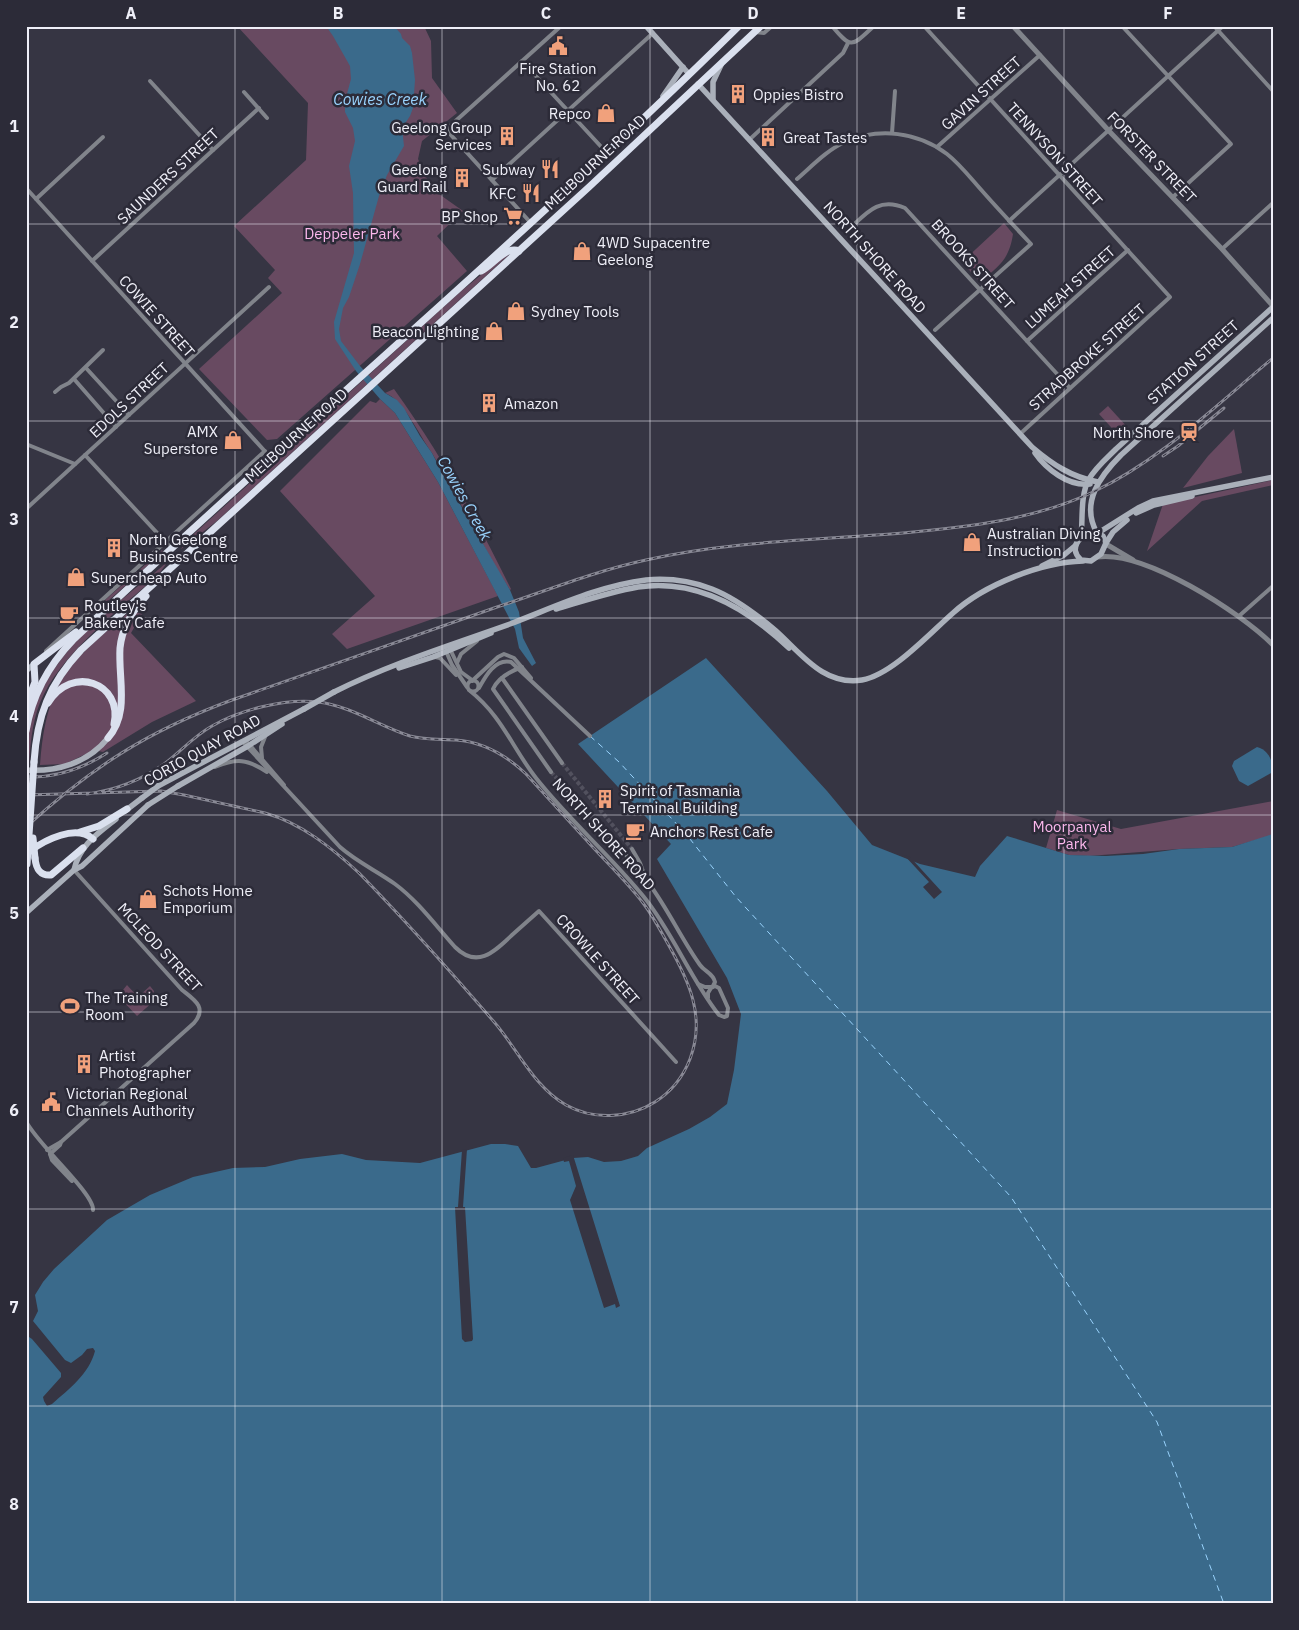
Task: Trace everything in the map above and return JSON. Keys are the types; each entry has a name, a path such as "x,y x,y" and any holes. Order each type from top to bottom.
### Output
{"highway":[{"name":"MELBOURNE ROAD","path":"26,731 34,699 50,666 69,644 474,275 655,108 739,26"},
{"name":"MELBOURNE ROAD","path":"27,866 38,723 53,685 73,658 519,251 761,26"},
{"path":"689,74 698,84"},
{"path":"474,275 490,266 508,250 515,249 519,251"},
{"path":"172,549 181,558"},
{"path":"108,738 116,728 121,712 120,647 125,628 135,608 163,575"},
{"path":"26,705 35,682 34,664 95,619"},
{"path":"38,723 50,701 60,689 73,682 87,682 97,685 105,691 114,705 115,722 108,738"},
{"path":"26,855 46,841 58,836 75,834 99,826 127,809"},
{"path":"31,813 34,858 39,872 44,875 51,875 83,848"},
{"path":"75,834 86,835 93,839"}],"main road":[{"path":"646,26 689,74"},
{"path":"714,101 713,84 723,61"},
{"path":"655,108 683,68"},
{"name":"NORTH SHORE ROAD","path":"698,84 1032,447 1040,460 1056,474 1078,484 1098,482"},
{"name":"STATION STREET","path":"1088,482 1116,449 1273,307"},
{"name":"STATION STREET","path":"1097,533 1091,516 1094,492 1098,482 1121,455 1273,318"},
{"path":"1088,482 1084,496 1080,538 1076,545 1076,555 1083,561 1091,561 1097,557 1118,526 1137,513 1154,505 1273,477"},
{"path":"1080,538 1097,533 1133,510 1148,503 1180,494 1203,492"},
{"path":"1097,533 1103,536 1106,543"},
{"name":"CORIO QUAY ROAD","path":"1031,572 1064,555 1076,545"},
{"name":"CORIO QUAY ROAD","path":"26,913 74,870 82,866 148,805 304,709 334,692 374,674 590,593 621,585 659,580 697,587 744,613 776,637 813,671 824,678 836,682 862,684 880,677 904,660 973,596 1031,572 1067,562 1083,561"},
{"name":"CORIO QUAY ROAD","path":"345,687 433,657 447,648 481,638 506,625"},
{"path":"26,671 34,664"},
{"name":"CORIO QUAY ROAD","path":"74,870 77,857 83,848 127,809 158,786 266,735 304,709"},
{"path":"26,770 50,770 74,763 96,751 108,738"},
{"path":"93,839 101,848"}],"street":[{"path":"530,222 450,134 450,126 561,26"},
{"path":"755,32 764,33 772,26"},
{"path":"832,26 848,43"},
{"path":"848,43 857,41 874,26"},
{"name":"TENNYSON STREET","path":"924,26 1170,297"},
{"name":"FORSTER STREET","path":"1013,26 1109,131 1222,249 1273,307"},
{"path":"1122,26 1231,144 1173,197"},
{"path":"1214,26 1273,91"},
{"path":"1009,221 1223,26"},
{"path":"492,180 653,34"},
{"path":"749,140 843,53 848,43"},
{"name":"GAVIN STREET","path":"937,147 1040,55"},
{"path":"522,61 606,152"},
{"path":"150,81 213,150"},
{"path":"892,133 895,91"},
{"path":"244,92 267,118"},
{"name":"SAUNDERS STREET","path":"92,261 259,108"},
{"path":"797,179 829,151 845,142 864,136 892,133 918,139 937,147 956,163 1030,244 935,330"},
{"path":"36,199 103,136"},
{"name":"COWIE STREET","path":"26,188 271,458"},
{"path":"1222,249 1273,203"},
{"name":"BROOKS STREET","path":"846,232 873,207 887,204 897,205 911,213 1070,388"},
{"name":"LUMEAH STREET","path":"1027,341 1128,250"},
{"name":"EDOLS STREET","path":"26,509 269,287"},
{"name":"STRADBROKE STREET","path":"1020,434 1170,297"},
{"path":"55,392 74,379 103,350"},
{"path":"86,368 129,415"},
{"path":"74,379 116,427"},
{"path":"26,444 75,464"},
{"path":"34,664 66,632 265,451"},
{"path":"86,455 172,549"},
{"path":"1106,543 1139,564"},
{"path":"1097,557 1113,556 1139,564 1202,592 1239,616 1273,645"},
{"path":"1239,616 1273,586"},
{"path":"457,663 462,653 481,638"},
{"name":"NORTH SHORE ROAD","path":"447,648 462,674 477,684 489,708"},
{"name":"NORTH SHORE ROAD","path":"447,648 461,680"},
{"path":"520,667 509,661 500,662 486,676 475,692 468,689 468,682 501,655 506,654 512,657 531,680 590,736"},
{"name":"NORTH SHORE ROAD","path":"433,657 440,658 468,689 489,708 537,778 648,902 695,980 719,1015 723,1017 728,1015 728,1008 720,989 713,987"},
{"path":"520,667 502,678 493,689 551,772"},
{"path":"502,678 562,763"},
{"path":"262,760 261,747 266,735"},
{"path":"246,743 274,776"},
{"path":"246,743 274,776"},
{"path":"194,777 219,766 237,761 252,763 274,776"},
{"name":"CROWLE STREET","path":"274,776 340,847 355,860 401,888 458,950 465,955 482,957 491,954 539,911 676,1062"},
{"path":"626,855 646,880 640,863 632,849"},
{"name":"MCLEOD STREET","path":"49,1152 60,1145 194,1023 200,1011 195,1000 182,990 74,870"},
{"path":"650,885 670,914 700,965 713,976 715,982 708,992 708,998"},
{"path":"695,980 705,987 713,987"},
{"path":"26,1121 28,1128 49,1152 52,1160 91,1201 94,1207 93,1210"}],"green space":[{"name":"Deppeler Park","path":"237,26 424,26 431,41 432,78 457,113 422,141 418,159 426,177 439,194 463,211 437,236 467,271 277,439 267,440 199,369 282,293 268,278 275,270 234,226 306,160 308,103"},
{"path":"1004,223 1013,234 1009,250 998,267 980,282 962,262"},
{"path":"512,252 217,521 181,549 185,542 459,293 505,255"},
{"path":"394,389 457,486 498,563 510,590 411,419 399,403 385,393"},
{"path":"380,399 395,413 438,482 498,596 347,649 332,634 375,596 280,491 370,401 376,403"},
{"path":"1108,406 1129,429 1120,437 1099,414"},
{"path":"1234,429 1242,473 1183,488 1208,456"},
{"path":"1273,480 1273,485 1202,501 1147,551 1163,504"},
{"path":"162,550 163,552 107,602 105,600"},
{"path":"170,559 158,575 95,630 54,677 37,710 29,762 27,762 28,734 34,709 44,685 58,664 92,626"},
{"path":"130,611 142,614 131,633 196,701 152,722 103,752 94,750 65,764 40,765 42,744 51,702 60,683 82,654"},
{"name":"Moorpanyal Park","path":"1273,801 1273,835 1232,847 1089,856 1069,855 1046,848 1057,810 1121,829"},
{"path":"127,985 138,997 150,986 154,991 154,1001 137,1016 118,996"}],"water":[{"name":"Cowies Creek","path":"326,26 394,26 410,46 415,80 413,108 402,128 404,146 387,175 379,196 360,264 349,297 343,308 339,329 341,341 360,366 385,393 397,400 404,408 432,453 510,590 519,612 523,638 536,663 532,666 519,648 515,629 438,482 395,413 356,371 335,339 334,322 354,253 353,193 349,166 355,141 353,128 345,112 345,101 351,79 350,66"},
{"path":"706,658 827,791 872,845 920,864 975,877 980,866 1007,836 1069,855 1106,856 1143,854 1179,849 1232,847 1273,834 1273,1604 26,1604 26,1335 32,1339 61,1373 61,1377 43,1397 47,1406 52,1404 78,1380 88,1367 95,1351 93,1348 87,1349 71,1363 65,1360 33,1321 38,1311 35,1295 54,1269 107,1220 150,1195 193,1177 233,1168 265,1167 300,1159 342,1154 366,1160 420,1163 491,1144 505,1144 518,1146 531,1168 573,1158 588,1157 604,1162 621,1161 638,1156 647,1148 689,1129 710,1117 727,1104 734,1070 741,1014 727,978 657,859 671,844 578,744"},
{"path":"1257,747 1264,750 1269,756 1273,772 1248,786 1239,781 1232,766 1234,761"}],"pier":[{"path":"904,855 910,857 942,892 934,899 923,887 929,882"},
{"path":"467,1149 463,1207 465,1207 473,1339 472,1341 465,1342 462,1339 455,1207 458,1207 462,1150"},
{"path":"573,1155 620,1306 616,1308 615,1304 604,1308 570,1200 576,1186 569,1161 564,1162 563,1158"}],"ferry route":[{"path":"590,736 619,762 686,834 736,897 1011,1197 1157,1422 1224,1604"}],"tunnel":[{"path":"562,763 632,849"},
{"path":"551,772 626,855"}],"railway":[{"path":"26,827 74,786 98,769 147,738 174,724 232,700 589,575 646,560 710,549 976,525 1024,516 1071,502 1118,479 1165,448 1273,358"},
{"path":"1163,456 1224,408"},
{"path":"26,795 161,791 265,813 291,823 315,837 359,873 495,1023 545,1088 566,1105 576,1110 610,1116 645,1108 671,1089 687,1066 695,1044 696,1014 693,1000 683,972 653,918 630,888 526,774 494,751 466,741 410,736 330,704 305,701 291,702 263,706 223,720 199,734 164,764 137,780 108,790 98,792 87,794"},
{"path":"26,777 58,774 88,764 107,753"}],"place":[{"name":"Fire Station No. 62","path":"558,46"},
{"name":"Oppies Bistro","path":"738,94"},
{"name":"Repco","path":"606,113"},
{"name":"Geelong Group Services","path":"507,136"},
{"name":"Great Tastes","path":"768,137"},
{"name":"Subway","path":"550,169"},
{"name":"Geelong Guard Rail","path":"462,178"},
{"name":"KFC","path":"531,193"},
{"name":"BP Shop","path":"513,216"},
{"name":"4WD Supacentre Geelong","path":"582,251"},
{"name":"Sydney Tools","path":"516,311"},
{"name":"Beacon Lighting","path":"494,331"},
{"name":"Amazon","path":"489,403"},
{"name":"North Shore","path":"1189,432"},
{"name":"AMX Superstore","path":"233,440"},
{"name":"Australian Diving Instruction","path":"972,542"},
{"name":"North Geelong Business Centre","path":"114,548"},
{"name":"Supercheap Auto","path":"76,577"},
{"name":"Routley's Bakery Cafe","path":"69,614"},
{"name":"Spirit of Tasmania Terminal Building","path":"605,799"},
{"name":"Anchors Rest Cafe","path":"635,831"},
{"name":"Schots Home Emporium","path":"148,899"},
{"name":"The Training Room","path":"70,1006"},
{"name":"Artist Photographer","path":"84,1064"},
{"name":"Victorian Regional Channels Authority","path":"51,1102"}]}
